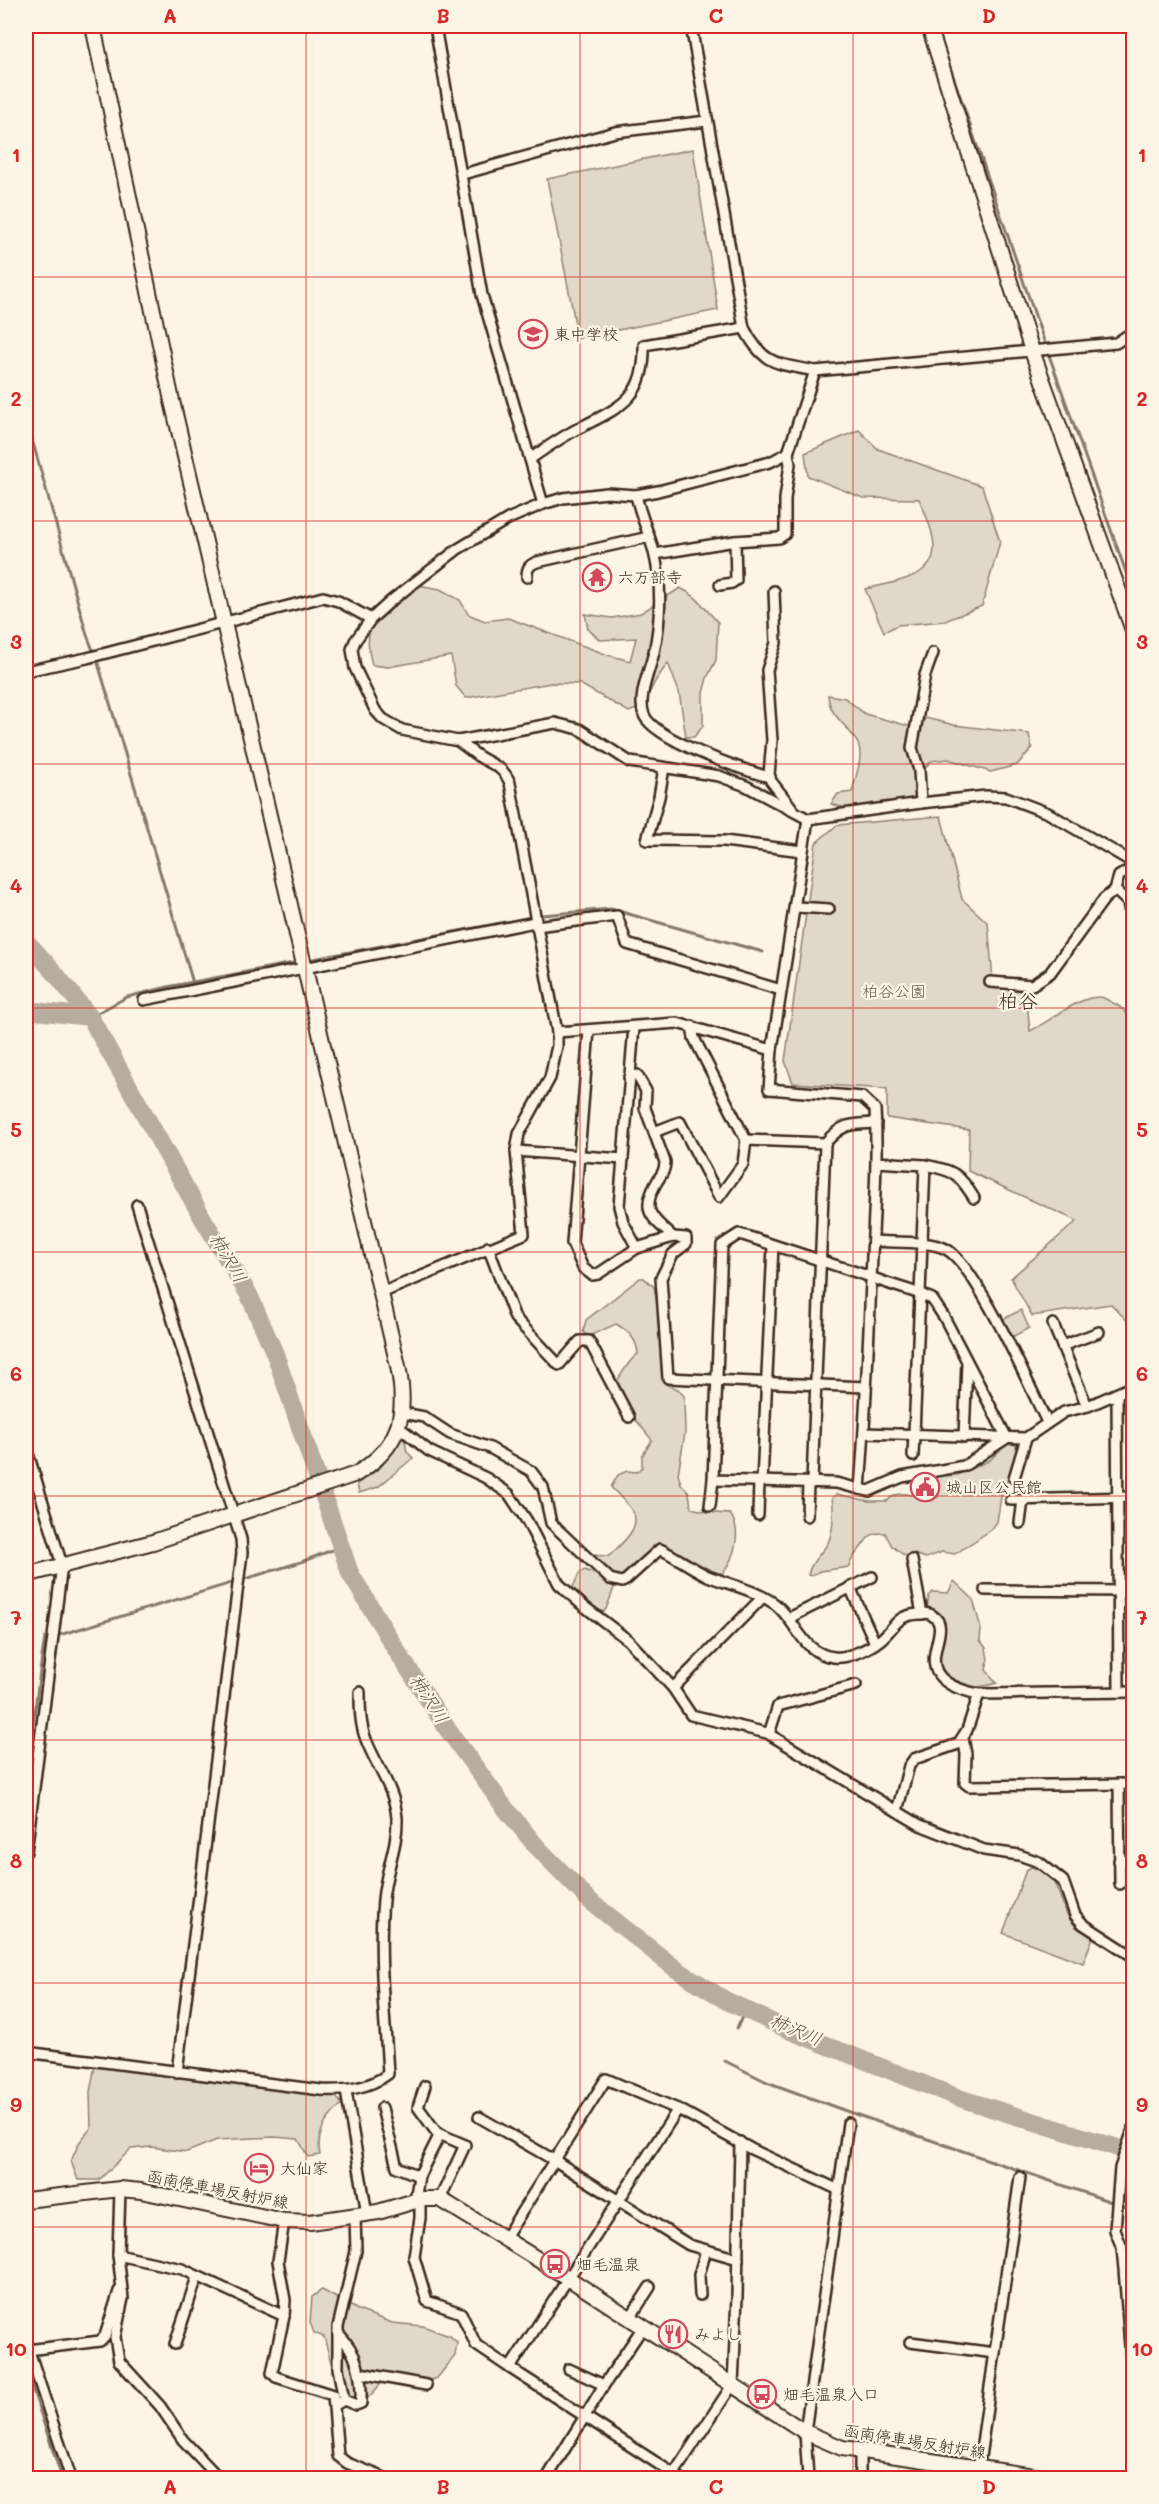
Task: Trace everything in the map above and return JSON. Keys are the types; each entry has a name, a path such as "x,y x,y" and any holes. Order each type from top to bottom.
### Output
{"street":[{"path":"26,1575 153,1542 356,1474 371,1465 382,1454 401,1420 402,1385 172,401 93,26"},
{"path":"435,26 463,174 482,295 543,504"},
{"path":"691,26 707,121 716,157 744,328 755,349 766,358 815,371 1064,350 1116,343 1134,331"},
{"path":"929,26 1134,633"},
{"path":"463,174 615,132 707,121"},
{"path":"530,459 568,434 617,409 638,387 645,366 644,345 744,328"},
{"path":"654,554 735,541 778,538 785,534 784,499 790,464 788,453 815,371"},
{"path":"788,453 770,462 636,495 608,493 581,495 543,504 508,519 472,539 414,583 372,619 355,641 352,657 355,668 375,710 384,719 402,730 458,741 555,723 579,729 630,762 733,780 808,819 921,803 986,796 1006,797 1048,813 1134,865 1119,876 1115,890 1104,899 1050,973 1032,986 990,982"},
{"path":"636,495 654,554 659,599 658,631 643,698 644,715 653,727 678,741 738,767 770,777 793,810"},
{"path":"527,577 530,565 537,562 649,537"},
{"path":"720,585 736,580 735,541"},
{"path":"770,777 772,740 767,670 776,643 774,591"},
{"path":"26,671 87,658 323,597 338,601 372,619"},
{"path":"921,803 919,770 912,748 925,675 933,653"},
{"path":"381,1293 524,1234 516,1151 519,1134 550,1078 557,1046 557,1032 515,809 506,774 496,764 480,758 458,741"},
{"path":"664,768 647,840 724,841 802,851"},
{"path":"808,819 772,1050 769,1089 862,1097 875,1109 876,1162 873,1241 860,1489"},
{"path":"1115,890 1131,905 1134,934"},
{"path":"796,907 829,909"},
{"path":"144,1000 536,924 617,916 627,944 781,990"},
{"path":"557,1032 673,1023 692,1026 772,1050"},
{"path":"654,1132 680,1122 720,1197 744,1160 746,1140 694,1038 692,1026"},
{"path":"634,1027 620,1215 637,1248"},
{"path":"589,1030 572,1243 588,1274 598,1274 637,1248 673,1237 682,1236 687,1241 684,1247 673,1254 661,1278 668,1378 716,1382 866,1387"},
{"path":"629,1077 637,1075 646,1091 645,1108 665,1167 647,1199 648,1205 656,1221 673,1237"},
{"path":"807,1516 817,1385 825,1143 842,1126 876,1123"},
{"path":"746,1140 825,1143"},
{"path":"516,1151 623,1159"},
{"path":"876,1162 948,1169 961,1178 974,1198"},
{"path":"913,1456 924,1244 925,1165"},
{"path":"137,1205 241,1539 242,1553 177,2072"},
{"path":"710,1506 713,1480 722,1245 739,1234 932,1299 967,1360 1007,1438"},
{"path":"873,1241 940,1246 957,1257 984,1296 1047,1422"},
{"path":"758,1515 773,1246"},
{"path":"488,1248 515,1318 559,1365 580,1341 589,1341 629,1417"},
{"path":"1053,1324 1087,1406"},
{"path":"1062,1346 1099,1332"},
{"path":"964,1437 967,1360"},
{"path":"1014,1478 1026,1438 1064,1412 1087,1406 1134,1386"},
{"path":"1117,1394 1119,1692"},
{"path":"401,1420 424,1417 450,1434 490,1448 531,1471 543,1487 551,1523 610,1580 621,1582 626,1580 660,1549 707,1575 763,1597 789,1618 808,1646 833,1657 848,1655 875,1643 900,1618 922,1614 933,1616 940,1625 933,1664 936,1672 944,1681 956,1689 979,1694 1134,1692"},
{"path":"401,1420 429,1451 486,1478 509,1494 527,1521 560,1584 580,1604 627,1640 673,1688 691,1715 769,1734 920,1825 984,1850 1028,1857 1039,1862 1063,1881 1075,1915 1083,1924 1134,1957"},
{"path":"864,1433 1026,1438"},
{"path":"713,1480 836,1483 869,1491 902,1477 964,1466 1007,1438"},
{"path":"26,1447 62,1565 26,1852"},
{"path":"1011,1500 1134,1497"},
{"path":"1020,1522 1023,1500"},
{"path":"912,1560 922,1614"},
{"path":"789,1618 872,1577"},
{"path":"850,1587 875,1643"},
{"path":"985,1590 1134,1591"},
{"path":"673,1688 763,1597"},
{"path":"769,1734 778,1706 856,1685"},
{"path":"26,2052 292,2088 346,2091 380,2080 388,2074 381,1950 383,1899 397,1821 391,1793 366,1740 360,1716 360,1692"},
{"path":"897,1811 909,1766 914,1759 954,1746 963,1738 979,1694"},
{"path":"963,1738 966,1754 965,1782 969,1786 1134,1784"},
{"path":"1119,1784 1120,1884"},
{"path":"1119,1861 1134,1860"},
{"path":"505,2238 606,2079 678,2109 839,2190"},
{"path":"425,2086 418,2107 440,2134 465,2145 440,2199"},
{"path":"344,2400 338,2368 338,2333 356,2252 361,2215 346,2091"},
{"path":"382,2108 398,2167 419,2176"},
{"path":"510,2367 678,2109"},
{"path":"479,2117 554,2160 689,2245 738,2259"},
{"path":"808,2478 805,2432 848,2123"},
{"path":"1134,2127 1120,2168 1115,2230 1122,2248 1125,2269 1134,2397"},
{"path":"440,2134 419,2176 417,2200 420,2218 414,2257 427,2301 464,2315 476,2346 675,2477 733,2384 740,2142"},
{"path":"977,2473 1020,2177"},
{"path":"120,2189 118,2255 123,2298 115,2337 119,2361 160,2406 183,2439 219,2478"},
{"name":"函南停車場反射炉線","path":"26,2200 120,2189 141,2191 284,2221 310,2222 361,2215 417,2200 440,2199 568,2278 805,2432 842,2448 977,2473 1048,2478"},
{"path":"284,2221 278,2261 284,2292 284,2316 272,2373 276,2377 333,2395 338,2456 347,2463 385,2478"},
{"path":"700,2295 699,2275 706,2250"},
{"path":"118,2255 182,2269 284,2316"},
{"path":"175,2344 197,2277"},
{"path":"71,2478 27,2346 100,2341 105,2336 121,2287"},
{"path":"630,2318 650,2287"},
{"path":"547,2478 643,2327"},
{"path":"338,2333 348,2343 360,2373 361,2403 356,2405 344,2400"},
{"path":"910,2342 995,2353"},
{"path":"569,2369 604,2385"},
{"path":"360,2373 426,2385"},
{"path":"335,2405 344,2400"},
{"path":"860,2451 860,2478"}],"green space":[{"path":"693,149 718,310 578,338 547,179"},
{"path":"859,430 878,449 982,486 1000,542 982,606 945,621 898,625 884,632 865,589 906,579 920,573 929,565 933,554 933,540 929,522 919,499 863,498 808,476 805,453"},
{"path":"418,585 440,589 460,600 468,614 485,621 508,618 630,661 636,638 600,640 588,629 585,614 612,618 641,613 680,588 687,591 718,622 716,660 703,693 703,726 694,737 686,737 679,692 668,663 642,707 629,712 580,684 551,683 466,698 456,686 451,656 388,667 372,665 368,641 371,627 385,611"},
{"path":"828,695 845,698 865,714 916,728 926,718 954,725 1029,734 1032,748 1017,765 991,772 948,759 931,761 919,775 921,798 876,808 842,807 831,804 838,794 852,792 860,761 860,749 854,737 832,709"},
{"name":"柏谷公園","path":"941,816 962,899 988,923 993,980 1026,993 1030,1031 1073,1005 1100,997 1121,1008 1131,1022 1134,1031 1133,1327 1111,1304 1032,1316 1011,1278 1077,1221 968,1171 969,1130 887,1118 887,1089 793,1083 785,1061 816,843 837,825"},
{"path":"640,1278 644,1278 654,1287 667,1385 678,1389 684,1396 685,1433 678,1474 681,1484 689,1492 691,1508 730,1514 736,1528 736,1544 731,1560 723,1573 680,1558 672,1549 656,1546 622,1578 613,1577 589,1555 609,1556 632,1530 635,1524 633,1512 611,1487 618,1475 627,1471 637,1472 642,1467 642,1456 652,1440 631,1414 616,1385 625,1368 638,1354 634,1340 616,1324 589,1336 583,1332 586,1320"},
{"path":"1021,1310 1029,1328 1012,1337 1003,1319"},
{"path":"402,1438 405,1441 407,1452 413,1458 378,1487 359,1493 357,1484 380,1468"},
{"path":"1010,1442 1018,1447 1010,1476 1002,1491 997,1522 991,1530 955,1554 942,1552 926,1558 913,1554 905,1556 892,1546 885,1533 879,1533 867,1540 849,1567 808,1575 831,1536 832,1498 837,1494 869,1501 887,1501 903,1494 931,1501 938,1497 940,1488 935,1476 957,1475 990,1460"},
{"path":"585,1570 605,1579 614,1588 603,1612 586,1603 572,1589 580,1572"},
{"path":"954,1581 973,1599 981,1629 980,1640 986,1648 988,1660 986,1670 997,1683 978,1687 964,1686 936,1667 945,1633 942,1617 927,1607 929,1596 933,1592 948,1593"},
{"path":"1031,1867 1050,1878 1059,1893 1069,1919 1076,1927 1093,1937 1083,1963 1003,1933 1026,1870"},
{"path":"95,2065 330,2090 342,2104 324,2126 320,2139 320,2155 308,2157 298,2139 274,2137 217,2140 187,2152 151,2147 131,2149 99,2180 78,2180 71,2161 79,2143 91,2128 90,2092"},
{"path":"322,2290 358,2310 392,2323 423,2326 449,2336 457,2342 455,2356 437,2378 417,2384 389,2375 368,2398 344,2398 336,2381 324,2337 314,2333 310,2322 312,2297"}],"waterway":[{"path":"936,26 1134,595"},
{"path":"26,418 87,635 98,663 193,983"},
{"path":"308,960 542,915 611,909 763,952"},
{"name":"柿沢川","path":"26,941 90,1017 202,1217 249,1295 275,1354 350,1573 448,1730 505,1808 537,1847 590,1901 676,1969 727,2001 793,2032 959,2098 1134,2153"},
{"path":"90,1017 127,997 298,962"},
{"path":"26,1010 90,1017"},
{"path":"56,1636 301,1562 340,1547"},
{"path":"26,1775 45,1638 50,1637"},
{"path":"737,2028 745,2010"},
{"path":"725,2061 767,2082 846,2111 1132,2209 1134,2241"},
{"path":"26,2369 62,2478"}],"place":[{"name":"東中学校","path":"533,334"},
{"name":"六万部寺","path":"597,577"},
{"name":"城山区公民館","path":"925,1487"},
{"name":"大仙家","path":"259,2168"},
{"name":"畑毛温泉","path":"555,2264"},
{"name":"みよし","path":"673,2334"},
{"name":"畑毛温泉入口","path":"762,2394"}],"district":[{"name":"柏谷","path":"1018,1001"}]}
